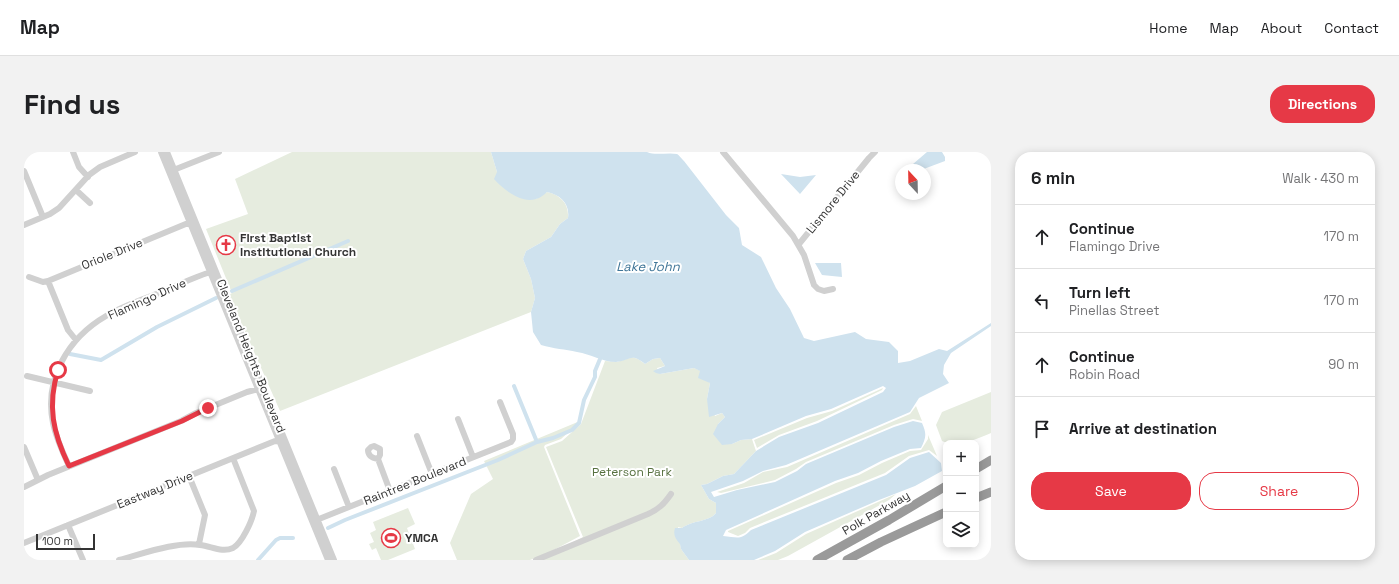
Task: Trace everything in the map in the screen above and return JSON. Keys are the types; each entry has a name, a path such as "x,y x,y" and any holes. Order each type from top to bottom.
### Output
{"highway":[{"path":"979,467 991,460"},
{"name":"Polk Parkway","path":"817,560 943,488"},
{"path":"979,497 991,492"},
{"path":"847,560 881,542 943,513"}],"street":[{"path":"73,152 79,167 88,177"},
{"path":"24,225 43,217 58,208 88,177 100,167 135,152"},
{"name":"Cleveland Heights Boulevard","path":"161,152 172,171"},
{"name":"Cleveland Heights Boulevard","path":"167,152 172,171 192,221 315,520 328,560"},
{"path":"172,171 219,152"},
{"name":"Lismore Drive","path":"723,152 761,196 799,244 875,152"},
{"path":"24,171 43,217"},
{"path":"76,190 90,203"},
{"name":"Oriole Drive","path":"48,281 192,221"},
{"path":"799,244 814,285 818,289 824,291 833,289"},
{"name":"Flamingo Drive","path":"69,466 53,424 51,407 54,383 58,370 62,360 76,340 95,324 117,311 213,271"},
{"path":"30,277 43,282 48,281 68,330 76,340"},
{"path":"26,376 90,391"},
{"path":"24,487 69,466 182,421 196,413 261,388"},
{"name":"Raintree Boulevard","path":"315,520 349,508 511,442 513,435 500,402"},
{"path":"458,419 473,457"},
{"path":"416,436 432,474"},
{"name":"Eastway Drive","path":"24,543 275,441 284,442"},
{"path":"24,447 38,480"},
{"path":"119,560 176,545 200,544 219,550 232,549 241,541 253,515 253,508 232,458"},
{"path":"378,459 390,491"},
{"path":"334,469 349,508"},
{"path":"189,476 205,515 200,544"},
{"path":"536,560 648,514 665,504 671,494"},
{"name":"Cleveland Heights Boulevard","path":"315,520 334,560"},
{"path":"68,525 83,560"}],"green space":[{"path":"292,152 491,152 497,172 536,199 547,192 556,195 565,204 568,218 560,224 551,237 526,251 523,259 531,279 535,298 531,312 280,411 229,295 232,293 206,229 248,214 235,179"},
{"name":"Peterson Park","path":"632,357 645,364 653,359 660,358 665,366 657,368 660,374 694,368 701,371 710,383 707,399 715,416 722,413 725,417 718,424 732,444 741,440 752,439 756,451 734,474 723,476 707,484 701,485 709,499 716,503 716,513 705,520 686,525 682,528 678,527 681,549 689,560 538,560 583,537 546,447 562,441 581,424 605,361 617,362"},
{"path":"883,388 882,390 817,421 779,435 757,448 754,440 807,418 832,411"},
{"path":"991,392 991,433 973,440 942,441 936,425 942,412"},
{"path":"916,406 922,421 913,419 894,425 806,462 775,480 721,493 717,492 744,483 763,472 787,467 910,414"},
{"path":"580,421 561,439 545,445 544,447 580,536 550,552 530,560 457,560 450,543 471,494 493,479 484,461"},
{"path":"928,435 937,456 929,450 909,456 885,473 750,528 745,533 738,536 728,532 910,451 921,450 928,439"},
{"path":"896,494 889,500 788,556 778,560 758,560 776,553 806,534"},
{"name":"YMCA","path":"408,508 415,524 407,528 415,549 388,560 381,560 376,548 372,550 369,544 374,542 370,533 376,530 373,522"}],"water":[{"name":"Lake John","path":"491,152 647,152 654,154 677,154 726,215 739,228 742,245 761,257 776,288 790,309 804,338 814,341 855,332 866,339 889,342 898,351 898,363 910,361 939,349 947,351 991,323 991,326 951,353 944,365 943,374 949,383 919,398 910,412 786,465 763,471 743,481 711,492 714,497 737,490 775,482 797,471 806,464 894,427 913,421 922,423 925,430 925,439 921,448 910,449 881,461 858,473 835,481 726,530 723,536 744,536 751,530 886,475 910,458 929,452 941,463 942,471 915,486 805,532 775,551 754,560 689,560 681,549 675,536 675,528 682,528 686,525 705,520 716,513 716,503 709,499 701,485 707,484 723,476 734,474 756,451 779,437 818,423 883,392 886,388 883,386 831,409 806,416 752,439 722,445 713,434 718,424 725,417 722,413 709,417 707,399 710,383 698,378 700,371 694,368 660,374 653,371 665,366 660,358 653,359 645,364 636,358 611,362 582,353 541,345 533,332 531,312 535,298 531,279 523,259 526,251 551,237 560,224 568,218 568,208 564,201 552,193 547,192 539,198 530,200 518,198 507,191 494,179 497,172"},
{"path":"927,152 942,152 945,157 945,161 931,166 931,164 913,164"},
{"path":"781,174 800,177 816,175 800,194"},
{"path":"815,263 841,263 842,277 822,275"}],"waterway":[{"path":"232,291 348,241"},
{"path":"70,354 101,360 157,327 216,298"},
{"path":"328,528 498,460 537,442 553,438 572,430 579,423 584,400 595,377 595,371 600,359"},
{"path":"514,386 537,442"},
{"path":"258,560 276,540 280,538 293,538"}],"place":[{"name":"First Baptist Institutional Church","path":"226,245"},
{"name":"YMCA","path":"391,538"}],"route":[{"path":"58,370 55,376 51,407 53,424 69,466 182,421 208,408"}]}
